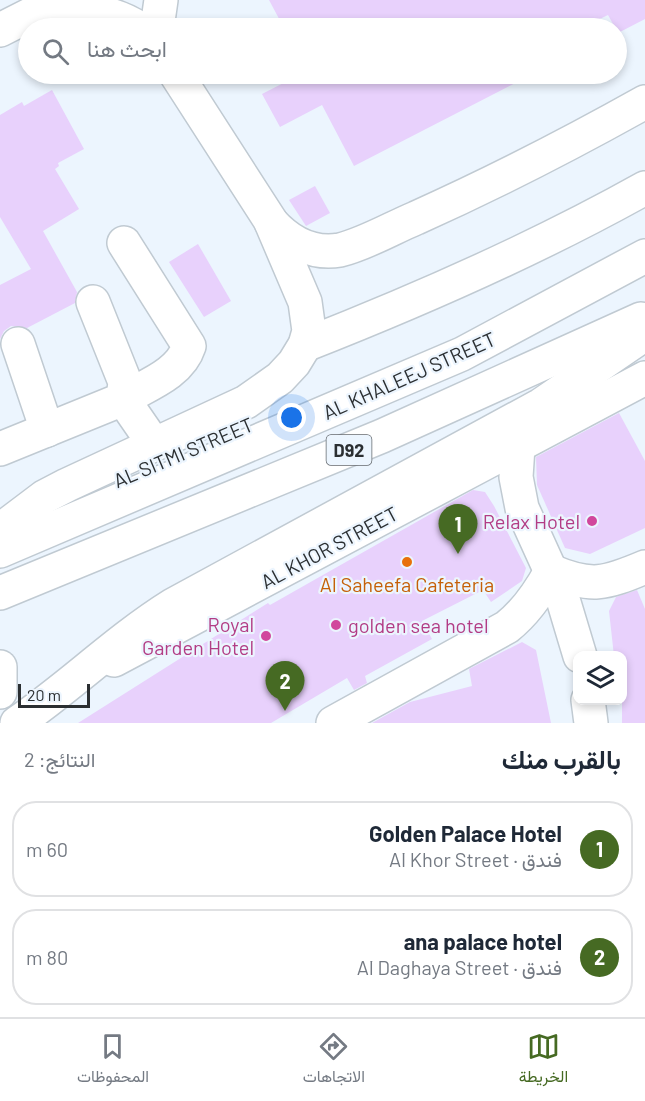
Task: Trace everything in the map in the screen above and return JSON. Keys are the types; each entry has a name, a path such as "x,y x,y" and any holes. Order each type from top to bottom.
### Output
{"main road":[{"path":"158,18 161,0"},
{"path":"33,18 61,8 88,10 122,18"},
{"path":"0,30 18,24"},
{"path":"0,49 18,39"},
{"path":"1,536 44,497 246,402 264,391 294,363 305,345 309,316 270,220 182,84"},
{"path":"270,220 287,237 308,248 339,250 453,202 645,102"},
{"path":"305,345 405,306 504,261 645,188"},
{"path":"0,448 123,399 177,368 185,359 189,346 124,243"},
{"name":"AL KHALEEJ STREET","path":"1,536 462,354 645,256"},
{"path":"93,302 125,382 123,399 154,444"},
{"name":"D92","path":"0,593 382,436 645,317"},
{"path":"54,697 119,641 173,605 541,405 645,334"},
{"path":"18,344 47,430"},
{"path":"548,428 645,359"},
{"name":"AL KHOR STREET","path":"16,723 54,697 152,639 645,378"},
{"path":"518,447 518,493 571,621 579,651"},
{"path":"551,571 576,582 603,582 645,567"},
{"path":"333,723 507,627 520,617 540,592 551,571"},
{"path":"0,667 0,692"},
{"path":"589,705 591,723"}],"building":[{"path":"269,0 645,0 645,19 627,28 627,18 610,18 608,15 602,18 279,18"},
{"path":"282,84 514,84 354,166 322,105 280,127 262,94"},
{"path":"52,90 84,149 58,163 59,166 55,169 79,209 43,231 77,292 75,303 27,328 11,326 4,331 0,339 0,285 31,269 0,217 0,115 22,102 24,106"},
{"path":"315,186 330,213 306,226 289,200"},
{"path":"198,244 231,301 204,317 169,262"},
{"path":"619,413 645,461 645,528 590,554 565,548 537,485 536,457"},
{"path":"473,490 485,492 494,506 526,568 522,581 491,602 483,590 422,621 432,639 365,676 367,683 354,690 347,678 271,723 78,723 268,603 270,605"},
{"path":"637,590 645,609 645,723 622,723 622,705 627,705 627,651 613,651 609,611 616,597"},
{"path":"522,642 536,650 551,723 372,723 410,702 472,686 469,669"}],"place":[{"name":"Relax Hotel","path":"592,521"},
{"name":"Golden Palace Hotel","path":"458,554"},
{"name":"Al Saheefa Cafeteria","path":"407,562"},
{"name":"golden sea hotel","path":"336,625"},
{"name":"Royal Garden Hotel","path":"266,636"},
{"name":"ana palace hotel","path":"285,711"}]}
